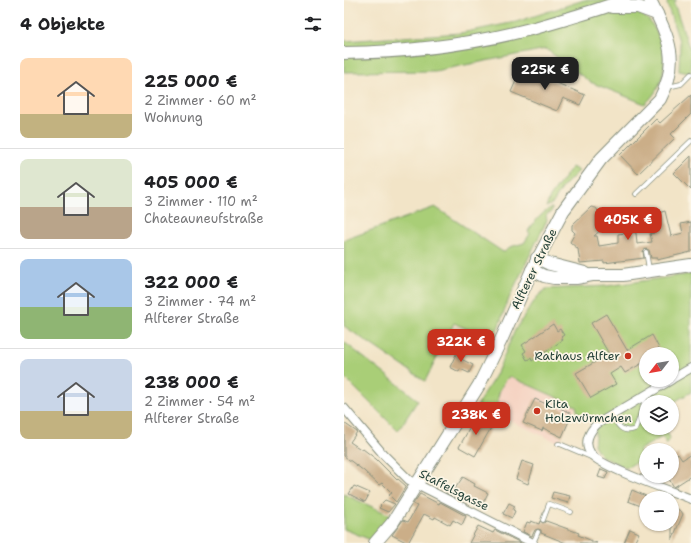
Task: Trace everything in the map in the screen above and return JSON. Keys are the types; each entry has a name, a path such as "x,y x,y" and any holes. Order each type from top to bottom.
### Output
{"street":[{"path":"344,53 412,50 473,42 546,25 609,7 624,0"},
{"name":"Alfterer Straße","path":"375,543 394,522 479,385 502,338 537,258 563,211 585,180 620,139 660,98 666,88 672,64 670,47 650,0"},
{"path":"609,7 638,7 657,14"},
{"path":"537,258 550,264 592,275"},
{"path":"532,270 544,276 554,278 576,278 592,275 623,275 691,265"},
{"path":"679,376 691,368"},
{"path":"646,395 660,387"},
{"path":"639,399 597,424 588,434 588,448 591,454 597,460 691,499"},
{"name":"Staffelsgasse","path":"344,408 399,471 409,480 533,543"}],"lane":[{"path":"666,88 681,84 691,74"},
{"path":"636,194 691,141"},
{"path":"646,252 649,272"},
{"path":"612,415 620,428 627,430 635,429 639,419"},
{"path":"558,444 597,460"},
{"path":"543,520 549,504 571,512"},
{"path":"533,543 538,532"}],"shaded area":[{"name":"Kita Holzwürmchen","path":"510,377 576,406 559,443 500,416 497,396 506,378"}],"green space":[{"path":"584,0 629,0 631,11 645,17 654,28 658,35 663,53 663,72 657,89 645,104 590,82 546,49 435,71 344,72 344,41 461,33 516,22"},
{"path":"668,0 677,0 674,3 691,53 691,71 689,73 679,71 680,44 667,4"},
{"path":"572,167 579,171 563,187 553,203 546,207 550,197"},
{"path":"435,207 503,252 510,247 524,243 530,234 528,231 533,224 538,218 552,208 551,213 548,213 546,216 547,220 510,296 493,341 454,323 425,381 344,326 344,240"},
{"path":"691,274 691,392 679,399 679,395 639,395 639,435 668,435 670,438 668,443 662,437 651,443 639,443 639,460 626,468 601,456 594,445 595,433 593,425 578,413 576,406 511,377 505,381 499,393 498,404 500,416 477,405 496,375 515,330 537,297 546,289 607,286"},
{"path":"344,342 418,400 398,431 344,377"},
{"path":"344,494 392,516 371,540 344,529"}],"building":[{"path":"529,71 585,95 580,105 563,98 557,111 511,92 519,74 526,77"},
{"path":"691,95 691,114 671,134 675,138 638,174 620,155 656,119 660,123"},
{"path":"691,156 691,190 674,173"},
{"path":"591,207 596,208 605,220 601,224 604,227 594,236 597,236 599,246 618,243 618,234 634,232 636,233 637,244 652,242 650,234 654,233 652,225 660,217 658,213 665,211 671,236 683,233 681,224 691,222 691,252 657,260 657,258 651,258 649,250 646,249 643,251 644,258 604,263 604,261 580,263 578,249 570,242 575,233 572,230 572,225"},
{"name":"Rathaus Alfter","path":"606,314 627,350 652,335 658,347 639,347 639,365 625,373 621,367 610,374 616,384 591,398 576,373 609,354 591,323"},
{"path":"553,324 557,331 560,329 564,335 561,337 563,340 532,361 531,358 527,360 523,353 526,351 522,345"},
{"path":"458,350 464,353 461,359 473,365 469,373 460,369 459,372 450,367"},
{"path":"535,399 553,407 554,405 572,414 562,437 543,428 542,431 523,423"},
{"path":"476,417 492,426 475,456 459,447"},
{"path":"344,423 357,432 350,442 362,450 363,449 376,459 397,480 398,479 406,486 396,502 389,495 392,493 382,483 379,485 364,471 344,456"},
{"path":"691,454 691,476 674,487 671,483 679,483 679,456 682,460"},
{"path":"522,461 534,465 528,484 516,479"},
{"path":"601,469 608,472 605,479 598,477"},
{"path":"463,477 475,484 474,486 488,493 482,505 454,492 452,496 445,492 448,487 454,490"},
{"path":"354,486 370,493 365,502 349,494"},
{"path":"632,490 639,493 639,505 628,501"},
{"path":"553,492 570,496 568,503 551,498"},
{"path":"420,494 439,504 440,502 466,516 462,525 453,520 450,525 435,517 434,519 424,514 408,543 392,535 403,520 408,522 417,506 413,504"},
{"path":"385,500 395,504 388,512 379,508"},
{"path":"509,503 515,506 513,510 515,511 512,518 503,514"},
{"path":"679,510 683,514 679,523"},
{"path":"531,521 539,524 540,521 543,523 546,521 579,533 578,535 597,543 566,543 541,533 541,530 538,529 535,530 532,536 523,532 527,522 530,523"},
{"path":"478,526 493,533 495,530 521,543 469,543"},
{"path":"630,529 639,533 634,543 624,543"},
{"path":"672,531 676,531 672,540"}],"place":[{"name":"Rathaus Alfter","path":"628,356"},
{"name":"Kita Holzwürmchen","path":"537,411"}]}
